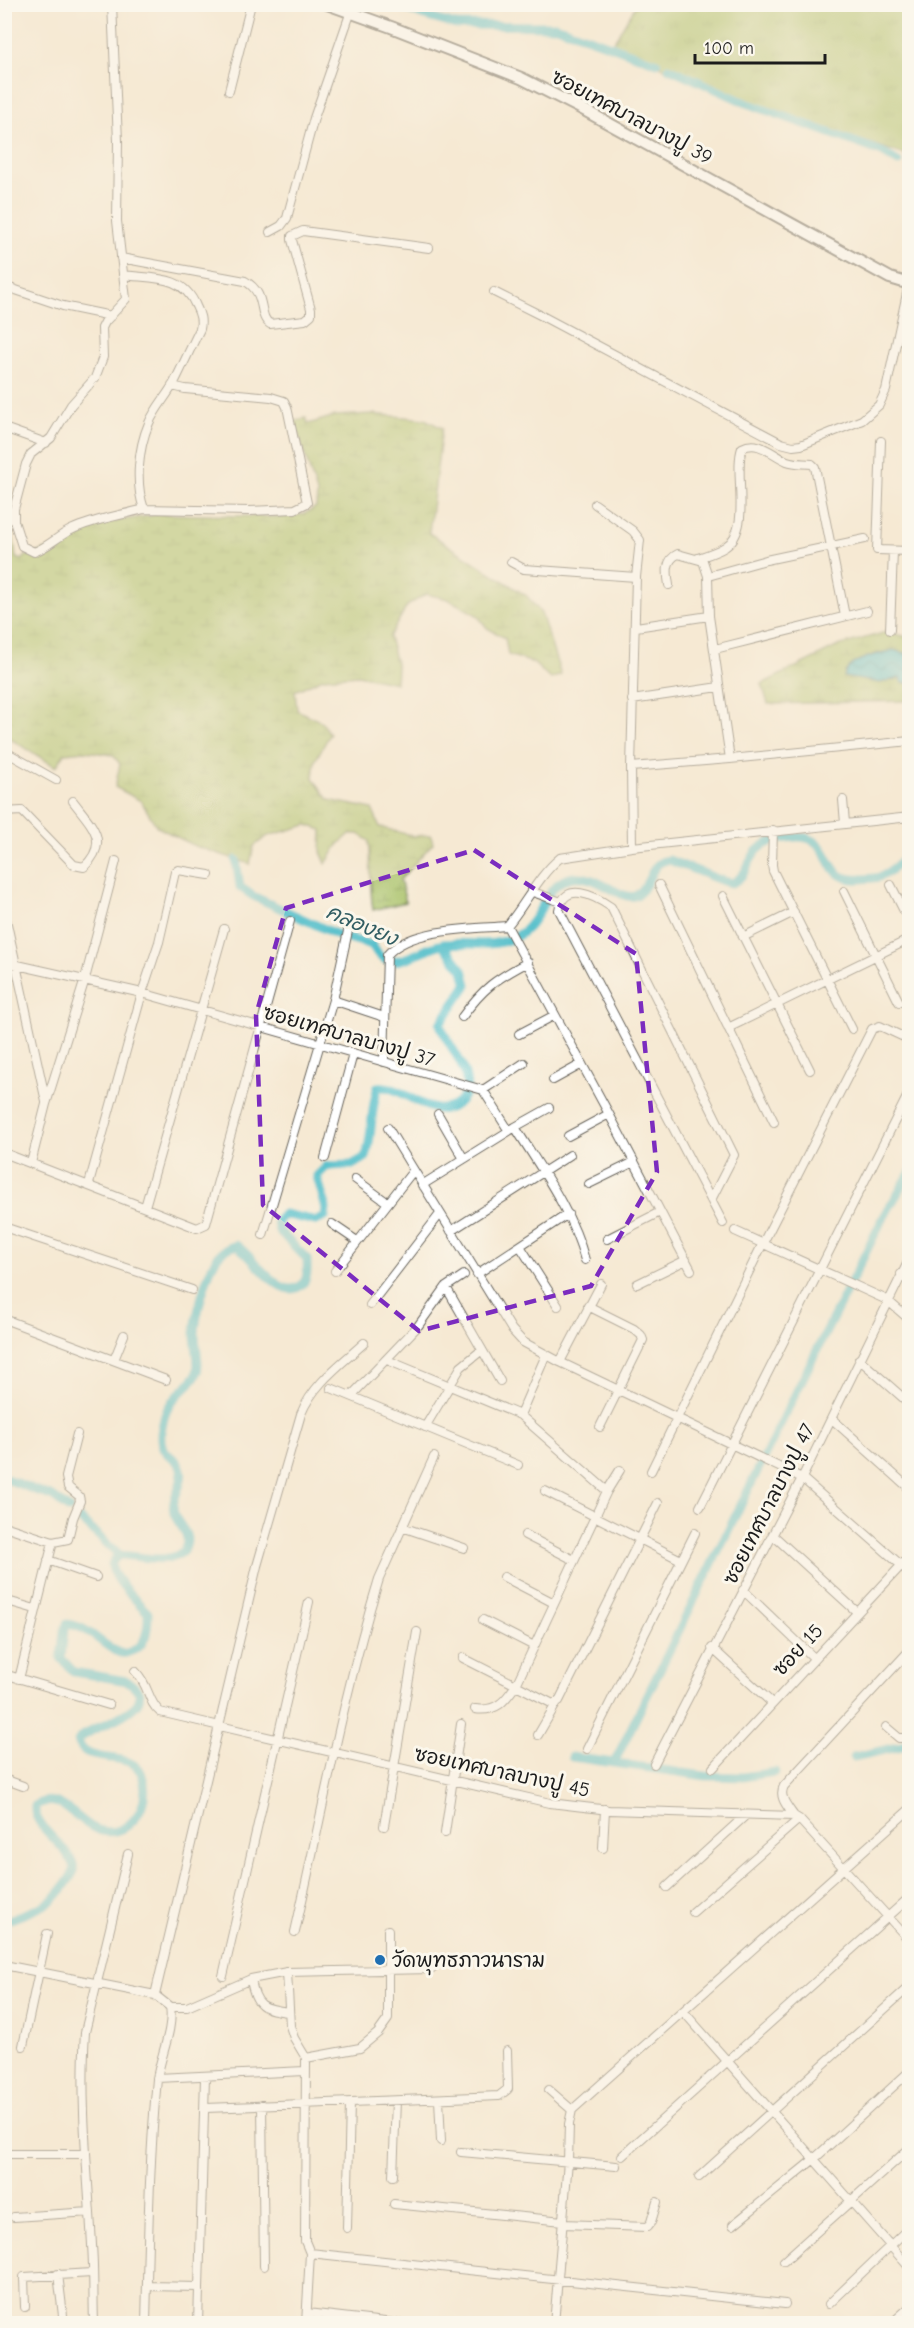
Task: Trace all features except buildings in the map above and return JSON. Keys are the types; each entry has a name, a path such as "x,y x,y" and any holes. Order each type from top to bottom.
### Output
{"street":[{"path":"112,4 118,141 116,203 126,299 102,328 104,347 100,368 95,378 71,405 55,432 32,454 26,464 14,502 14,520 24,548 34,552 43,549 68,531 92,520 144,509 284,510 295,509 307,503 284,401 272,397 172,386"},
{"path":"229,91 251,4"},
{"name":"ซอยเทศบาลบางปู 39","path":"327,4 528,82 586,111 890,278 909,284"},
{"path":"270,232 281,226 287,218 314,118 350,14"},
{"path":"121,258 245,281 256,289 261,297 264,319 270,324 305,320 311,315 292,240 296,232 303,231 429,248"},
{"path":"123,275 176,282 189,292 201,321 200,329 172,386 149,422 140,454 140,497 144,509"},
{"path":"494,292 781,442 793,446 862,420 879,405 886,390 909,284"},
{"path":"4,286 63,306 111,316"},
{"path":"4,428 46,443"},
{"path":"881,441 877,550 909,551"},
{"path":"699,558 726,547 734,535 741,512 740,450 748,445 768,450 785,460 813,464 845,616"},
{"path":"595,504 639,536 640,540 636,577 631,767 632,847"},
{"path":"708,576 766,560 865,539"},
{"path":"890,630 893,551"},
{"path":"669,585 667,570 673,556 678,554 699,558 703,561 708,576 709,616 730,759"},
{"path":"511,562 524,569 636,577"},
{"path":"715,649 867,611"},
{"path":"636,627 709,616"},
{"path":"633,700 719,687"},
{"path":"631,767 909,741"},
{"path":"4,751 56,780"},
{"path":"843,800 844,823"},
{"path":"4,812 22,811 74,865 84,867 94,857 98,839 95,830 73,801"},
{"path":"510,932 551,865 560,858 632,847 909,817"},
{"path":"774,833 772,865 774,871 852,1029"},
{"path":"31,1163 46,1104 85,979 116,861"},
{"path":"89,1184 142,993 159,942 175,872 178,870 209,875"},
{"path":"659,885 774,1122"},
{"path":"891,885 909,923"},
{"path":"844,891 899,1002"},
{"path":"533,892 561,902"},
{"path":"711,1200 734,1155 611,907 595,896 574,893 566,896 559,910 723,1223"},
{"path":"723,896 810,1070"},
{"path":"4,910 46,1104"},
{"path":"743,937 794,912"},
{"path":"4,1153 89,1184 197,1228 206,1224 290,921"},
{"path":"145,1207 224,929"},
{"path":"384,1062 385,966 387,955 394,947 429,935 462,929 510,932"},
{"path":"510,932 691,1270"},
{"path":"263,1235 333,1000 348,935"},
{"path":"728,1028 909,939"},
{"name":"ซอยเทศบาลบางปู 37","path":"4,962 142,993 483,1090"},
{"path":"462,1017 486,987 497,978 528,962"},
{"path":"333,1000 384,1017"},
{"path":"519,1034 555,1015"},
{"path":"651,1471 872,1029 880,1026 909,1040"},
{"path":"325,1158 353,1054"},
{"path":"524,1063 483,1090 542,1171 568,1214 585,1260"},
{"path":"553,1080 582,1065"},
{"path":"700,1507 909,1091"},
{"path":"422,1185 549,1108"},
{"path":"438,1114 464,1159"},
{"path":"568,1136 609,1114"},
{"path":"388,1128 512,1330 523,1342 802,1478 909,1573"},
{"path":"451,1231 570,1155"},
{"path":"589,1184 634,1162"},
{"path":"335,1271 413,1171"},
{"path":"355,1179 388,1203"},
{"path":"607,1239 660,1212"},
{"path":"370,1305 440,1214"},
{"path":"477,1274 568,1214"},
{"path":"332,1224 357,1242"},
{"path":"4,1227 192,1290"},
{"path":"735,1231 887,1300 909,1320"},
{"path":"520,1246 558,1306"},
{"name":"ซอยเทศบาลบางปู 47","path":"654,1764 832,1419 909,1258"},
{"path":"636,1284 686,1260"},
{"path":"901,1274 909,1282"},
{"path":"351,1396 418,1326 446,1287 464,1275"},
{"path":"560,1362 601,1284"},
{"path":"446,1287 500,1381"},
{"path":"588,1306 641,1335 641,1346 600,1427"},
{"path":"4,1319 166,1380"},
{"path":"114,1360 124,1335"},
{"path":"154,1995 257,1566 301,1414 307,1398 315,1388 364,1343"},
{"path":"425,1427 448,1385 461,1367 482,1350"},
{"path":"520,1415 546,1355"},
{"path":"859,1359 909,1404"},
{"path":"387,1360 520,1415 607,1491"},
{"path":"331,1388 518,1465"},
{"path":"832,1419 909,1489"},
{"path":"4,1526 53,1542 70,1537 73,1518 80,1501 79,1496 68,1487 66,1477 77,1434"},
{"path":"295,1932 346,1702 379,1579 434,1457"},
{"path":"475,1709 490,1710 498,1707 516,1685 607,1491 620,1470"},
{"path":"545,1491 681,1560"},
{"path":"538,1736 658,1503"},
{"path":"402,1527 464,1548"},
{"path":"587,1749 695,1533"},
{"path":"525,1535 574,1560"},
{"path":"773,1535 856,1611"},
{"path":"19,1678 53,1542"},
{"name":"ซอย 15","path":"713,1768 909,1556"},
{"path":"48,1560 96,1577"},
{"path":"504,1577 554,1603"},
{"path":"743,1590 814,1658"},
{"path":"4,1600 35,1609"},
{"path":"223,1976 309,1602"},
{"path":"483,1620 534,1646"},
{"path":"384,1826 417,1632"},
{"path":"712,1648 772,1703"},
{"path":"909,1650 781,1791 796,1817 909,1941"},
{"path":"463,1658 556,1704"},
{"name":"ซอยเทศบาลบางปู 45","path":"135,1671 144,1680 154,1707 160,1712 550,1803 605,1809 796,1817"},
{"path":"4,1674 109,1705"},
{"path":"445,1833 461,1724"},
{"path":"886,1727 899,1738 909,1738"},
{"path":"4,1779 23,1786"},
{"path":"603,1848 605,1809"},
{"path":"554,2324 569,2124 572,2110 909,1809"},
{"path":"667,1887 746,1815"},
{"path":"693,1912 796,1817"},
{"path":"94,2324 86,2154 84,2032 128,1854"},
{"path":"622,2156 909,1898"},
{"path":"306,2058 360,2048 378,2033 388,2019 388,1930"},
{"path":"23,2046 47,1934"},
{"path":"4,1965 154,1995 170,2007 195,2005 250,1979 287,1972 432,1969"},
{"path":"287,1972 289,2012 294,2038 306,2058 304,2241 310,2253 306,2324"},
{"path":"250,1979 260,2005 267,2010 289,2012"},
{"path":"699,2177 909,1986"},
{"path":"146,2324 147,2249 157,2078 170,2021 170,2007"},
{"path":"683,2011 725,2062 909,2268"},
{"path":"206,2108 503,2095 508,2089 509,2081 507,2051"},
{"path":"157,2078 305,2071"},
{"path":"733,2224 813,2160 909,2071"},
{"path":"198,2324 206,2108 205,2077"},
{"path":"549,2090 572,2110"},
{"path":"439,2099 441,2141"},
{"path":"393,2176 396,2101"},
{"path":"347,2228 350,2103"},
{"path":"262,2105 264,2266"},
{"path":"784,2261 909,2148"},
{"path":"461,2152 616,2166"},
{"path":"4,2154 86,2154"},
{"path":"394,2204 563,2222 647,2227 651,2222 657,2202"},
{"path":"14,2217 90,2212"},
{"path":"829,2304 909,2227"},
{"path":"310,2253 785,2304"},
{"path":"25,2307 24,2277 92,2272"},
{"path":"58,2274 63,2324"},
{"path":"147,2286 199,2287"},
{"path":"891,2324 909,2307"},
{"path":"307,2313 402,2324"}],"highlighted area":[{"path":"474,850 636,954 657,1172 591,1286 419,1331 263,1205 256,1015 286,908"}],"green space":[{"path":"636,5 909,5 909,156 766,110 611,46"},
{"path":"372,414 425,419 442,428 429,533 527,596 541,613 561,675 551,679 533,663 508,655 505,638 487,628 477,615 448,599 426,594 407,606 389,637 397,667 396,683 358,675 323,678 295,691 297,710 322,722 330,734 315,761 313,778 329,800 372,809 380,827 413,836 431,835 433,843 400,880 406,902 373,910 369,841 359,834 350,834 338,845 326,864 321,852 322,830 307,825 268,836 254,846 250,864 195,846 157,827 141,801 115,787 120,764 113,755 85,751 65,753 56,767 4,735 5,597 8,595 4,581 5,504 12,527 16,558 22,560 26,556 58,546 83,528 103,523 161,514 285,517 304,514 316,507 317,493 294,421 306,418 308,424 335,416"},
{"path":"886,632 909,637 909,654 893,651 875,654 858,662 845,672 900,678 902,683 909,683 909,701 768,704 762,684 838,646"}],"water":[{"path":"893,650 909,654 909,683 902,683 900,678 880,683 844,677 851,665 857,661"}],"waterway":[{"path":"396,4 424,16 456,25 556,26 657,63"},
{"path":"669,68 746,103 882,152 898,162"},
{"name":"คลองยง","path":"236,860 240,887 253,896 338,935 372,945 382,958 392,961 405,959 444,944 485,944 513,938 523,932 536,918 554,887 569,878 589,879 631,897 642,891 658,864 669,860 732,883 744,873 759,849 777,840 794,837 810,839 818,844 835,870 849,879 879,877 910,856"},
{"path":"4,1922 37,1909 52,1900 74,1871 67,1854 40,1823 35,1806 50,1801 57,1803 90,1826 102,1831 114,1831 125,1828 133,1820 140,1811 144,1799 145,1787 137,1767 119,1759 90,1754 78,1741 84,1735 133,1708 139,1700 138,1691 127,1681 74,1672 61,1658 64,1631 67,1624 74,1625 119,1653 135,1650 145,1637 148,1613 117,1578 112,1567 113,1562 119,1555 166,1559 181,1553 186,1546 187,1537 173,1507 181,1480 181,1469 164,1449 161,1431 169,1405 196,1376 198,1366 195,1335 197,1317 202,1294 214,1263 222,1252 236,1245 275,1282 292,1289 303,1284 306,1277 307,1259 279,1231 277,1222 284,1214 316,1221 325,1217 326,1208 317,1176 327,1166 352,1165 366,1157 378,1087 388,1088 419,1103 440,1109 450,1108 460,1101 465,1093 467,1085 464,1072 440,1024 467,985 463,970 443,944"},
{"path":"614,1763 883,1218 910,1173"},
{"path":"4,1478 53,1497 69,1509"},
{"path":"80,1519 119,1555"},
{"path":"854,1757 910,1744"},
{"path":"572,1757 705,1776 743,1777 775,1772"}],"place":[{"name":"วัดพุทธภาวนาราม","path":"380,1960"}]}
